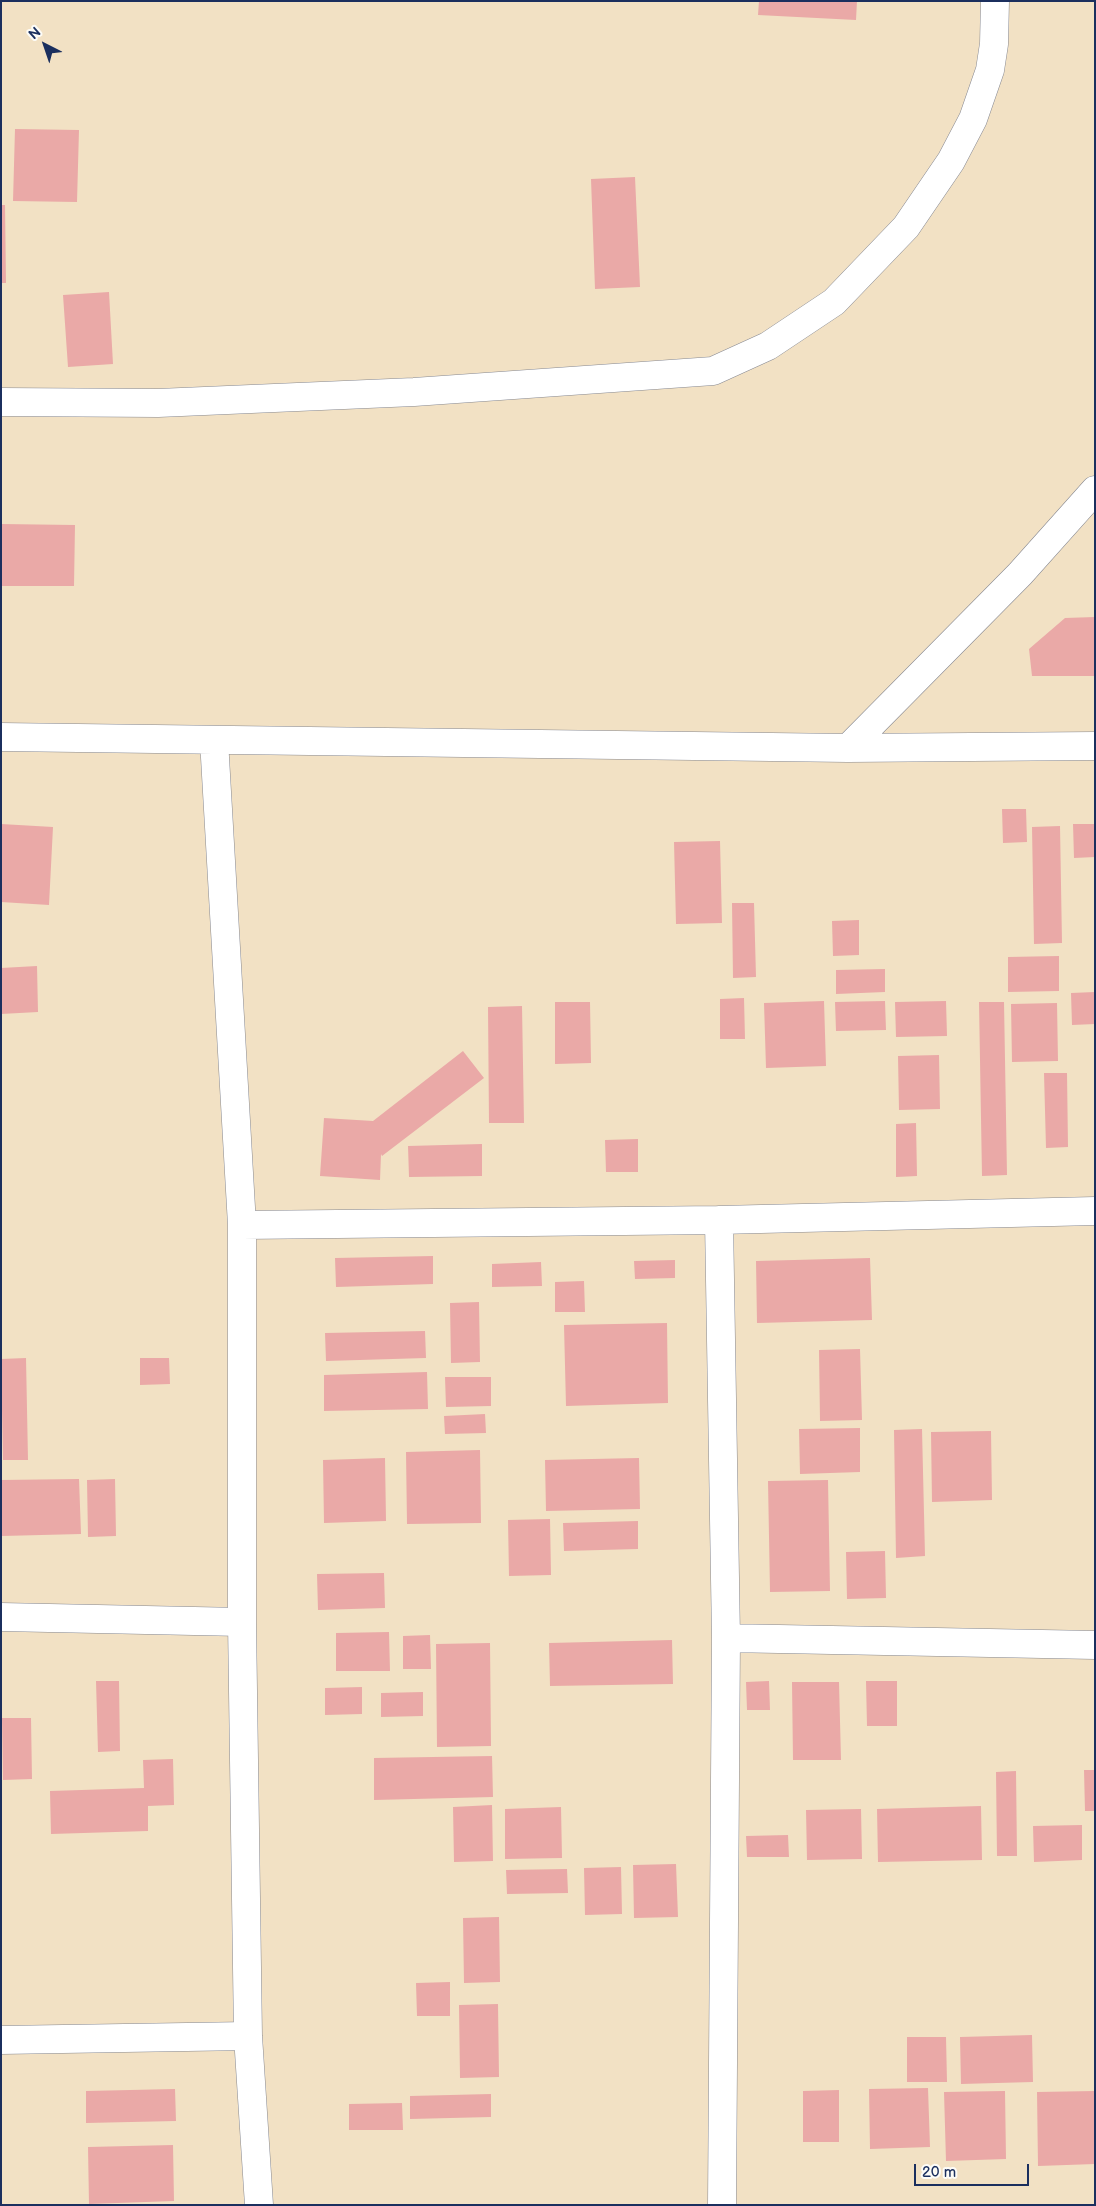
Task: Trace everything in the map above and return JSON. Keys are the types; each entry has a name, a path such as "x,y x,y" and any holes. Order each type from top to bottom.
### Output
{"street":[{"path":"1,402 158,402 414,392 713,371 768,346 834,302 906,227 951,162 973,119 990,70 994,44 994,1"},
{"path":"848,748 1020,574 1095,490"},
{"path":"1,738 848,748 1095,746"},
{"path":"214,740 242,1225 242,1622 248,2036 259,2205"},
{"path":"242,1225 718,1220 1095,1211"},
{"path":"718,1220 726,1638 722,2205"},
{"path":"1,1617 242,1622"},
{"path":"726,1638 1095,1645"},
{"path":"1,2040 248,2036"}],"building":[{"path":"759,1 857,1 856,20 758,15"},
{"path":"15,129 79,130 77,202 13,201"},
{"path":"635,177 640,287 595,289 591,179"},
{"path":"1,205 5,205 6,283 1,283"},
{"path":"109,292 113,364 68,367 63,295"},
{"path":"1,524 75,525 74,586 1,586"},
{"path":"1095,617 1095,676 1032,676 1029,649 1065,618"},
{"path":"1002,809 1026,809 1027,842 1003,843"},
{"path":"1,824 53,827 49,905 1,902"},
{"path":"1073,824 1095,824 1095,857 1074,858"},
{"path":"1060,826 1062,943 1034,944 1032,827"},
{"path":"720,841 722,923 676,924 674,842"},
{"path":"732,903 754,903 756,977 733,978"},
{"path":"859,920 859,955 833,956 832,921"},
{"path":"1059,956 1059,991 1008,992 1008,957"},
{"path":"37,966 38,1012 1,1014 1,968"},
{"path":"885,969 885,992 836,994 836,970"},
{"path":"1095,992 1095,1024 1072,1025 1071,993"},
{"path":"744,998 745,1039 720,1039 720,999"},
{"path":"824,1001 826,1066 766,1068 764,1003"},
{"path":"885,1001 886,1030 836,1031 835,1002"},
{"path":"946,1001 947,1036 896,1037 895,1002"},
{"path":"555,1002 590,1002 591,1063 555,1064"},
{"path":"979,1002 1004,1002 1007,1175 982,1176"},
{"path":"1057,1003 1058,1061 1012,1062 1011,1004"},
{"path":"522,1006 524,1123 489,1123 488,1007"},
{"path":"463,1051 484,1078 382,1156 381,1154 380,1180 320,1176 324,1118 373,1121"},
{"path":"939,1055 940,1109 899,1110 898,1056"},
{"path":"1044,1073 1067,1073 1068,1147 1046,1148"},
{"path":"916,1123 917,1176 896,1177 896,1124"},
{"path":"638,1139 638,1172 606,1172 605,1140"},
{"path":"482,1144 482,1176 409,1177 408,1146"},
{"path":"433,1256 433,1284 336,1287 335,1258"},
{"path":"870,1258 872,1320 757,1323 756,1261"},
{"path":"675,1260 675,1278 635,1279 634,1261"},
{"path":"541,1262 542,1286 492,1287 492,1264"},
{"path":"584,1281 585,1312 555,1312 555,1282"},
{"path":"479,1302 480,1362 451,1363 450,1303"},
{"path":"667,1323 668,1403 566,1406 564,1325"},
{"path":"425,1331 426,1358 326,1361 325,1333"},
{"path":"860,1349 862,1420 820,1421 819,1350"},
{"path":"26,1358 28,1460 3,1460 1,1359"},
{"path":"140,1358 169,1358 170,1384 140,1385"},
{"path":"427,1372 428,1409 324,1411 324,1375"},
{"path":"445,1377 491,1377 491,1406 446,1407"},
{"path":"485,1414 486,1433 445,1434 444,1416"},
{"path":"860,1428 860,1472 800,1474 799,1429"},
{"path":"922,1429 925,1556 896,1558 894,1430"},
{"path":"991,1431 992,1500 932,1502 931,1432"},
{"path":"480,1450 481,1523 407,1524 406,1452"},
{"path":"385,1458 386,1521 324,1523 323,1460"},
{"path":"639,1458 640,1509 546,1511 545,1460"},
{"path":"79,1479 81,1534 2,1536 1,1480"},
{"path":"115,1479 116,1536 88,1537 87,1480"},
{"path":"828,1480 830,1591 770,1592 768,1481"},
{"path":"550,1519 551,1575 509,1576 508,1520"},
{"path":"638,1521 638,1549 564,1551 563,1523"},
{"path":"885,1551 886,1598 847,1599 846,1552"},
{"path":"384,1573 385,1608 318,1610 317,1574"},
{"path":"389,1632 390,1671 336,1671 336,1633"},
{"path":"430,1635 431,1669 403,1669 403,1636"},
{"path":"672,1640 673,1684 550,1686 549,1643"},
{"path":"490,1643 491,1746 437,1747 436,1644"},
{"path":"96,1681 119,1681 120,1751 98,1752"},
{"path":"769,1681 770,1710 747,1710 746,1682"},
{"path":"866,1681 897,1681 897,1726 867,1726"},
{"path":"792,1682 839,1682 841,1760 793,1760"},
{"path":"362,1687 362,1714 325,1715 325,1688"},
{"path":"423,1692 423,1716 381,1717 381,1693"},
{"path":"2,1718 31,1718 32,1779 3,1780"},
{"path":"492,1756 493,1797 374,1800 374,1758"},
{"path":"173,1759 174,1805 148,1806 148,1831 51,1834 50,1791 144,1788 143,1760"},
{"path":"1084,1770 1095,1770 1095,1811 1085,1811"},
{"path":"1016,1771 1017,1856 997,1856 996,1772"},
{"path":"492,1805 493,1861 454,1862 453,1807"},
{"path":"981,1806 982,1860 878,1862 877,1809"},
{"path":"561,1807 562,1858 505,1859 505,1809"},
{"path":"861,1809 862,1859 807,1860 806,1810"},
{"path":"1082,1825 1082,1860 1034,1862 1033,1826"},
{"path":"788,1835 789,1857 747,1857 746,1836"},
{"path":"676,1864 678,1917 634,1918 633,1865"},
{"path":"621,1867 622,1914 585,1915 584,1868"},
{"path":"567,1869 568,1893 507,1894 506,1870"},
{"path":"499,1917 500,1982 464,1983 463,1918"},
{"path":"450,1982 450,2016 417,2016 416,1983"},
{"path":"498,2004 499,2077 460,2078 459,2005"},
{"path":"1032,2035 1033,2082 961,2084 960,2037"},
{"path":"907,2037 946,2037 947,2082 907,2082"},
{"path":"928,2088 930,2147 870,2149 869,2089"},
{"path":"175,2089 176,2121 86,2123 86,2091"},
{"path":"839,2090 839,2142 803,2142 803,2091"},
{"path":"1005,2091 1006,2159 946,2161 944,2092"},
{"path":"1095,2091 1095,2164 1038,2166 1037,2092"},
{"path":"491,2094 491,2117 410,2119 410,2096"},
{"path":"402,2103 403,2130 349,2130 349,2104"},
{"path":"173,2145 174,2201 89,2204 88,2147"}]}
